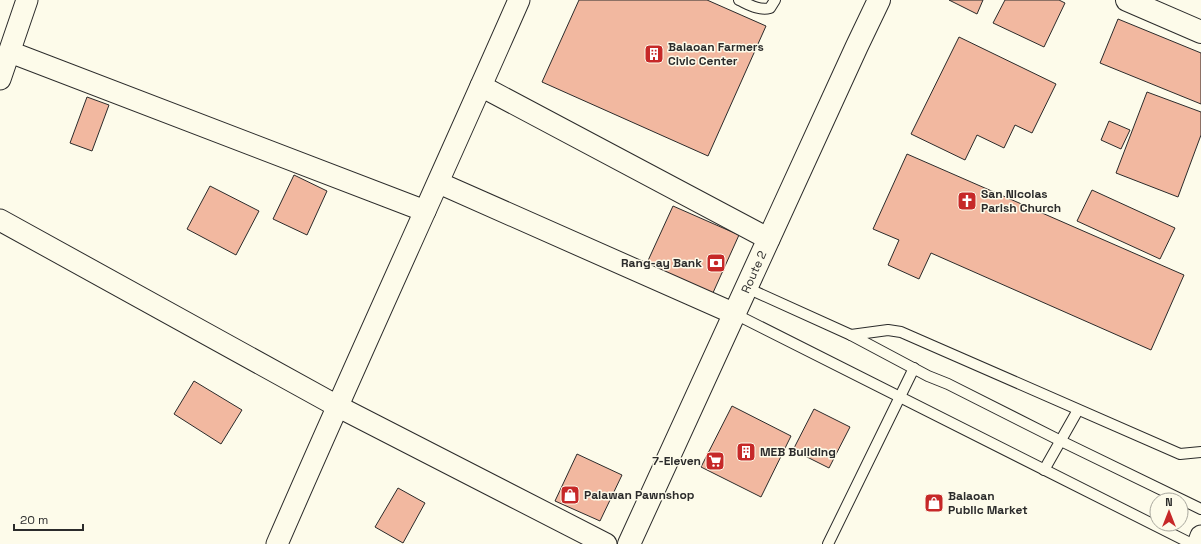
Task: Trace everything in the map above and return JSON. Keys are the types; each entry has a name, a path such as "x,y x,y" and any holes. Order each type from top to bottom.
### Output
{"main road":[{"name":"Route 2","path":"629,544 879,0"},
{"path":"1126,0 1201,32"}],"street":[{"path":"0,79 27,0"},
{"path":"277,544 337,406 482,86 519,0"},
{"path":"10,52 425,211"},
{"path":"482,86 769,238"},
{"path":"438,183 735,314"},
{"path":"0,220 337,406 606,544"},
{"path":"1198,544 1201,536"}],"lane":[{"path":"738,0 765,10 770,8 775,0"},
{"path":"747,288 851,334 914,368 1060,442 1201,509"},
{"path":"735,314 1192,544"},
{"path":"851,334 888,330 901,332 1180,454 1201,452"},
{"path":"828,544 914,368"},
{"path":"1044,470 1078,410"}],"building":[{"name":"Balaoan Farmers Civic Center","path":"579,0 707,0 766,26 708,156 542,82"},
{"path":"949,0 983,0 977,14"},
{"path":"1005,0 1059,0 1065,3 1044,47 993,23"},
{"path":"1118,19 1201,53 1201,104 1100,63"},
{"path":"959,37 1056,84 1032,133 1015,125 1004,148 977,135 965,160 911,134"},
{"path":"1147,92 1201,112 1201,135 1178,197 1116,173"},
{"path":"87,97 109,105 92,151 70,143"},
{"path":"1109,121 1130,130 1121,149 1101,140"},
{"path":"907,154 1184,275 1151,350 931,253 919,279 888,265 899,240 873,229"},
{"path":"294,175 327,191 307,235 273,219"},
{"path":"210,186 259,211 236,255 187,229"},
{"path":"1092,190 1175,228 1160,259 1077,221"},
{"path":"673,206 739,235 712,295 646,265"},
{"path":"194,381 242,410 221,444 174,414"},
{"name":"MEB Building","path":"732,406 791,436 761,497 701,467"},
{"path":"814,409 850,427 829,468 793,450"},
{"path":"577,454 622,475 600,521 555,501"},
{"path":"398,488 425,503 403,543 375,527"}],"place":[{"name":"Balaoan Farmers Civic Center","path":"654,54"},
{"name":"San Nicolas Parish Church","path":"967,201"},
{"name":"Rang-ay Bank","path":"716,263"},
{"name":"MEB Building","path":"746,452"},
{"name":"7-Eleven","path":"715,461"},
{"name":"Palawan Pawnshop","path":"570,495"},
{"name":"Balaoan Public Market","path":"934,503"}]}
